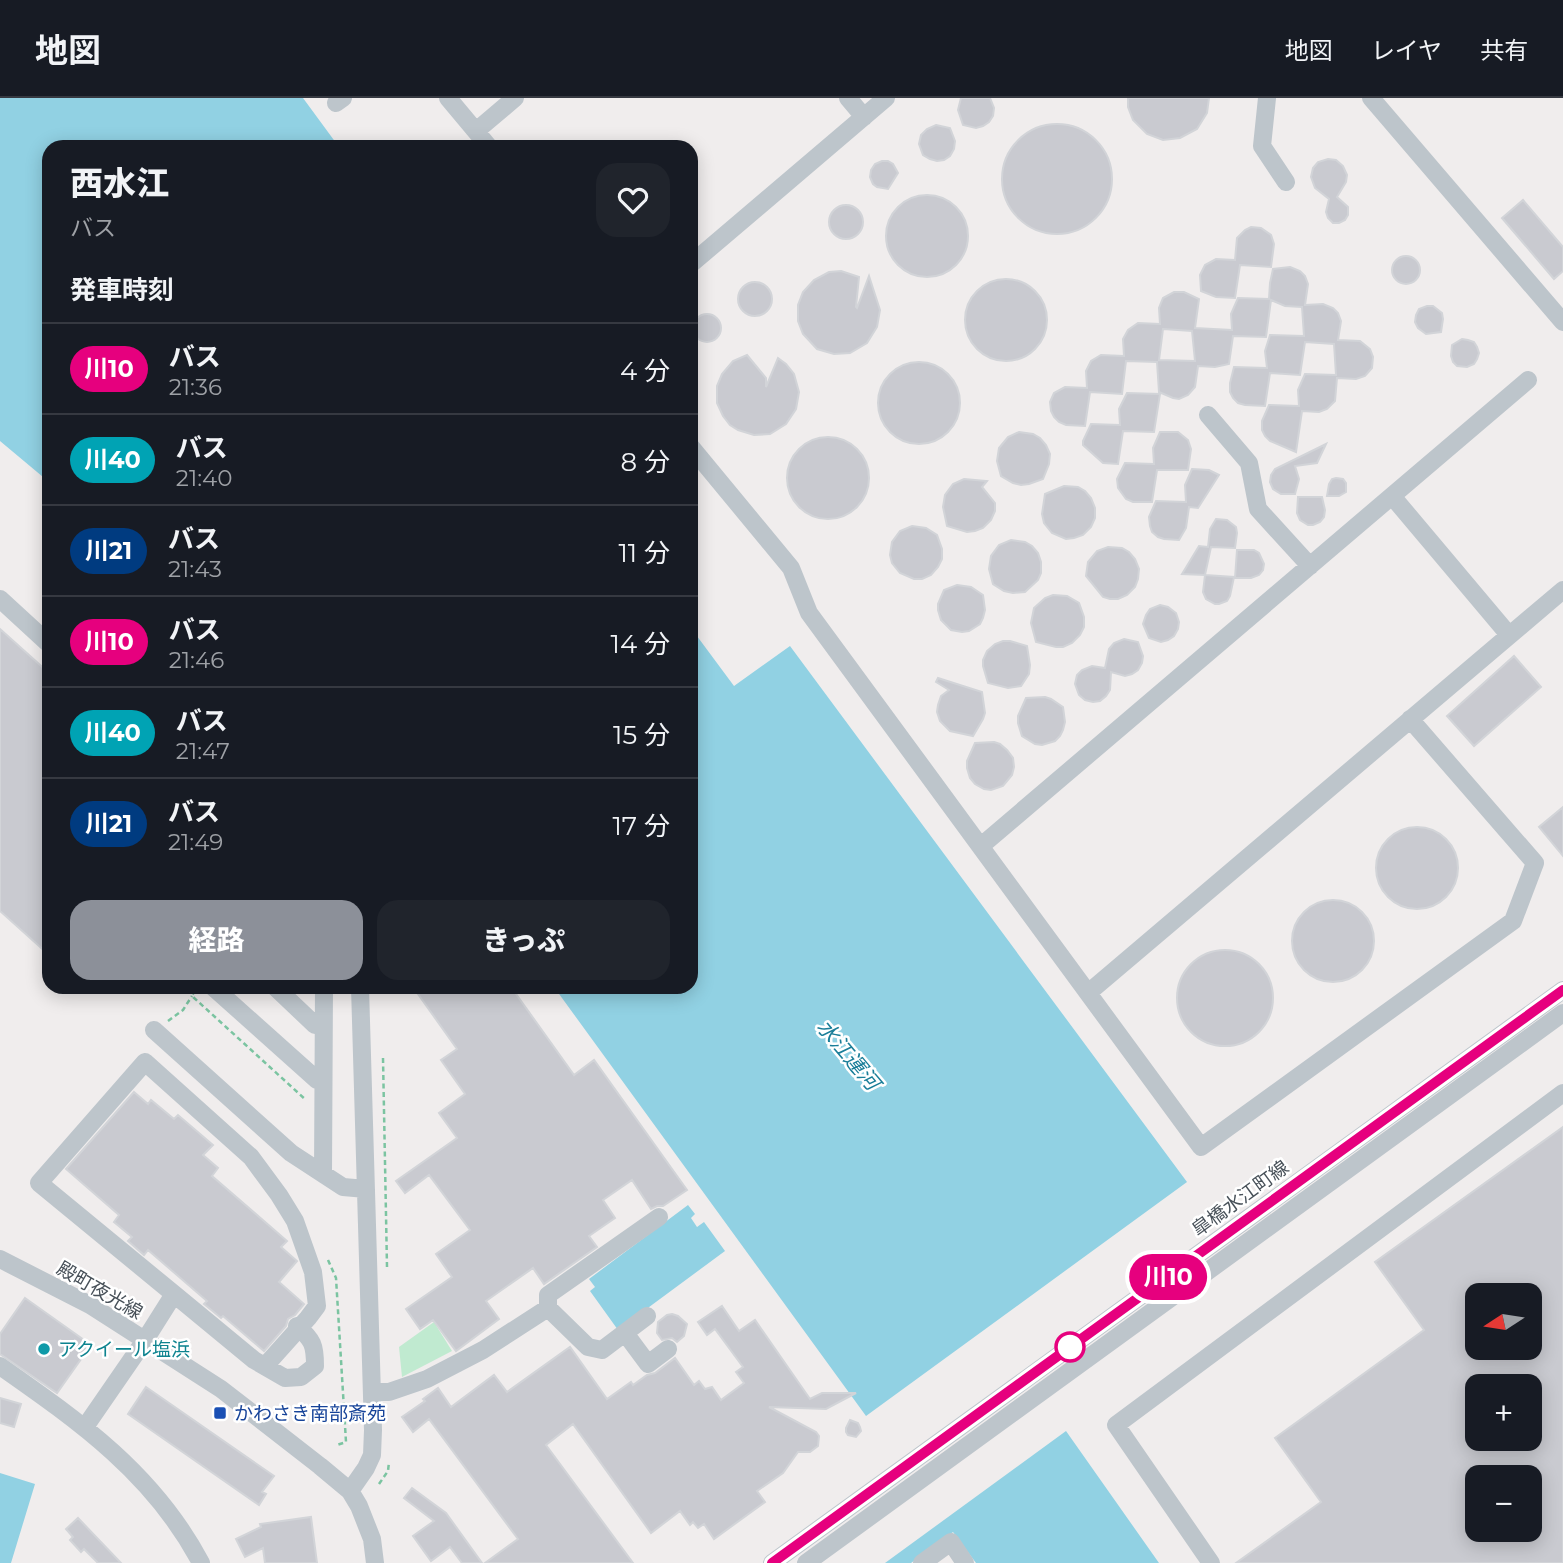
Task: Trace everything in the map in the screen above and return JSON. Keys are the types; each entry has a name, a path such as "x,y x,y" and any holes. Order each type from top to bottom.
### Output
{"street":[{"path":"447,98 483,140"},
{"path":"476,131 515,98"},
{"path":"848,98 864,117"},
{"path":"698,258 886,98"},
{"path":"1267,98 1262,146 1286,182"},
{"path":"1371,98 1563,322"},
{"path":"981,846 1528,380"},
{"path":"1208,415 1249,463 1258,509 1310,566"},
{"path":"698,455 791,568 809,613 1201,1147 1513,921 1535,863 1410,719"},
{"path":"1392,496 1509,635"},
{"path":"1088,993 1563,590"},
{"path":"0,599 42,637"},
{"name":"皐橋水江町線","path":"772,1563 1563,990"},
{"path":"224,994 317,1080 323,1082"},
{"path":"282,994 315,1025 323,1024"},
{"path":"323,1174 324,994"},
{"path":"350,1491 372,1455 360,994"},
{"name":"皐橋水江町線","path":"806,1563 1563,1013"},
{"path":"158,1027 291,1153 343,1187 366,1189"},
{"path":"265,1366 299,1326 317,1306 313,1272 295,1221 251,1157 145,1062 39,1183 254,1360 285,1378 301,1377 315,1366 315,1348 309,1336 299,1326"},
{"path":"1211,1563 1116,1425 1563,1093"},
{"path":"647,1316 602,1350 588,1347 548,1308 548,1296 659,1217"},
{"name":"殿町夜光線","path":"0,1259 90,1305 221,1389 350,1491 372,1539 375,1563"},
{"path":"85,1427 174,1294"},
{"path":"372,1392 389,1392 427,1379 483,1350 548,1308"},
{"path":"625,1333 648,1364 668,1349"},
{"path":"0,1366 85,1427 137,1474 172,1515 201,1563"},
{"path":"922,1563 951,1542 965,1563"}],"path":[{"path":"158,1027 183,1010 192,996 315,1108"}],"green space":[{"path":"434,1322 452,1351 402,1377 399,1347"}],"water":[{"path":"0,98 303,98 334,140 42,140 42,476 0,441"},
{"name":"水江運河","path":"698,637 734,686 790,646 1187,1182 866,1416 559,994 698,994"},
{"path":"688,1205 695,1214 691,1218 697,1227 704,1222 725,1251 618,1330 590,1291 595,1287 589,1279"},
{"path":"1066,1431 1159,1563 976,1563 953,1532 911,1563 885,1563"},
{"path":"0,1473 35,1484 11,1563 0,1563"}],"building":[{"path":"961,98 990,98 994,108 989,122 976,128 963,125 958,110"},
{"path":"1128,98 1209,98 1207,113 1197,129 1180,138 1163,140 1147,134 1133,120"},
{"path":"1057,124 1078,128 1096,140 1108,158 1112,179 1108,200 1096,218 1078,230 1057,234 1036,230 1018,218 1006,200 1002,179 1006,158 1018,140 1036,128"},
{"path":"936,125 950,128 955,141 950,156 937,161 923,155 919,144 921,135"},
{"path":"1336,160 1347,175 1337,197 1348,207 1348,215 1339,223 1333,223 1328,218 1326,212 1329,199 1315,188 1311,177 1318,162"},
{"path":"882,161 893,164 898,173 888,189 877,187 870,177 875,164"},
{"path":"927,195 943,198 956,207 965,220 968,236 965,252 956,265 943,274 927,277 911,274 898,265 889,252 886,236 889,220 898,207 911,198"},
{"path":"1523,200 1563,247 1563,271 1554,279 1502,218"},
{"path":"846,205 858,210 863,222 858,234 846,239 834,234 829,222 834,210"},
{"path":"1251,227 1261,228 1271,235 1274,244 1271,267 1240,265 1235,298 1216,297 1201,291 1200,275 1205,265 1216,259 1235,260 1237,238"},
{"path":"1406,256 1416,260 1420,270 1416,280 1406,284 1396,280 1392,270 1396,260"},
{"path":"1290,267 1300,271 1308,284 1305,305 1323,304 1333,308 1341,321 1338,340 1360,341 1370,349 1373,357 1372,368 1365,376 1356,379 1337,378 1335,401 1327,409 1319,412 1302,411 1296,452 1270,441 1262,430 1262,421 1269,405 1299,406 1298,390 1305,374 1336,375 1334,344 1305,342 1300,375 1270,373 1265,406 1238,403 1230,392 1234,367 1267,368 1265,351 1270,335 1304,336 1302,307 1285,306 1271,300 1266,337 1233,336 1229,364 1198,366 1195,387 1188,395 1179,399 1159,392 1157,362 1126,361 1122,394 1090,392 1085,426 1066,425 1054,417 1050,402 1054,393 1065,387 1087,388 1086,371 1091,361 1101,355 1124,356 1123,339 1128,330 1138,323 1160,324 1159,308 1163,298 1174,292 1184,292 1199,299 1195,328 1232,330 1231,314 1238,298 1269,299 1273,269","holes":["1163,329 1192,331 1195,361 1159,360"]},
{"path":"841,271 859,277 857,308 869,276 880,310 877,327 867,343 850,353 834,354 817,349 803,334 798,321 798,305 803,292 814,280 829,272"},
{"path":"1006,279 1022,282 1035,291 1044,304 1047,320 1044,336 1035,349 1022,358 1006,361 990,358 977,349 968,336 965,320 968,304 977,291 990,282"},
{"path":"755,282 767,287 772,299 767,311 755,316 743,311 738,299 743,287"},
{"path":"1433,306 1442,313 1441,332 1426,334 1418,328 1416,315 1419,309"},
{"path":"712,315 720,323 717,338 707,342 698,339 698,317"},
{"path":"1462,339 1474,342 1479,353 1474,364 1467,367 1457,366 1451,356 1452,345"},
{"path":"747,355 766,378 766,387 778,358 794,374 799,392 796,409 786,424 770,434 754,435 738,430 723,416 717,403 717,386 722,374 733,361"},
{"path":"919,362 935,365 948,374 957,387 960,403 957,419 948,432 935,441 919,444 903,441 890,432 881,419 878,403 881,387 890,374 903,365"},
{"path":"1127,393 1160,394 1154,432 1123,431 1118,464 1103,463 1083,445 1083,441 1091,424 1120,425 1119,409"},
{"path":"1019,432 1040,438 1050,454 1043,479 1021,485 1001,476 997,461 999,448 1008,437"},
{"path":"1160,432 1178,432 1188,440 1191,449 1188,470 1157,470 1152,502 1133,502 1126,499 1118,488 1117,479 1125,463 1154,464 1153,448"},
{"path":"828,437 844,440 857,449 866,462 869,478 866,494 857,507 844,516 828,519 812,516 799,507 790,494 787,478 790,462 799,449 812,440"},
{"path":"1326,444 1317,463 1295,466 1299,479 1295,494 1281,494 1273,489 1270,482 1275,469"},
{"path":"1192,469 1209,470 1219,475 1198,508 1189,507 1186,528 1179,540 1158,537 1152,532 1149,517 1156,501 1186,502 1185,485"},
{"path":"1336,478 1343,479 1346,483 1346,492 1339,496 1327,496 1329,484"},
{"path":"964,479 987,481 982,487 995,503 991,520 975,531 967,532 947,526 943,507 945,495 953,484"},
{"path":"1064,486 1078,487 1085,491 1095,508 1091,527 1083,535 1066,539 1052,533 1044,523 1042,514 1045,494"},
{"path":"1298,497 1322,497 1325,510 1320,522 1308,525 1300,520 1297,513"},
{"path":"1216,519 1227,520 1236,527 1235,548 1211,547 1205,575 1182,574 1199,546 1208,547 1210,529"},
{"path":"912,526 926,528 937,535 942,549 942,559 938,567 931,575 922,579 914,579 900,573 892,563 890,555 892,542 900,531"},
{"path":"1011,540 1032,546 1041,562 1038,580 1025,592 1004,591 993,584 989,569 991,556 999,545"},
{"path":"1108,547 1122,548 1129,552 1139,569 1135,587 1118,599 1103,597 1086,576 1088,562 1097,551"},
{"path":"1237,550 1254,550 1259,553 1264,564 1259,575 1235,578"},
{"path":"1205,575 1234,577 1227,601 1215,604 1206,599 1203,592"},
{"path":"957,585 971,587 983,595 983,618 980,624 969,631 951,630 941,620 938,610 944,590"},
{"path":"1053,595 1067,596 1079,603 1084,617 1084,627 1080,635 1063,647 1036,642 1031,623 1034,608"},
{"path":"1160,605 1176,613 1179,622 1174,636 1161,642 1149,638 1143,624 1150,609"},
{"path":"0,629 42,667 42,949 0,911"},
{"path":"1124,639 1138,642 1143,656 1138,670 1125,676 1111,672 1110,690 1106,696 1100,701 1085,700 1079,695 1075,684 1077,675 1092,666 1105,668 1109,649 1114,643"},
{"path":"1003,641 1027,646 1029,674 1021,686 1008,688 988,683 983,660 987,651"},
{"path":"1514,656 1541,687 1474,746 1447,716"},
{"path":"938,678 982,692 985,713 973,736 950,731 940,721 938,705 941,696 949,690 936,682"},
{"path":"1045,697 1063,707 1065,722 1055,741 1042,745 1022,736 1018,716 1026,698"},
{"path":"994,742 1007,750 1013,758 1014,767 1012,775 1003,786 991,790 975,784 970,778 967,761 975,743"},
{"path":"1563,807 1563,856 1539,827"},
{"path":"1417,827 1433,830 1446,839 1455,852 1458,868 1455,884 1446,897 1433,906 1417,909 1401,906 1388,897 1379,884 1376,868 1379,852 1388,839 1401,830"},
{"path":"1333,900 1349,903 1362,912 1371,925 1374,941 1371,957 1362,970 1349,979 1333,982 1317,979 1304,970 1295,957 1292,941 1295,925 1304,912 1317,903"},
{"path":"1225,950 1243,953 1259,964 1270,980 1273,998 1270,1016 1259,1032 1243,1043 1225,1046 1207,1043 1191,1032 1180,1016 1177,998 1180,980 1191,964 1207,953"},
{"path":"418,994 516,994 574,1075 594,1060 687,1190 663,1206 651,1209 632,1180 603,1200 615,1218 589,1236 597,1247 544,1284 533,1268 486,1301 499,1319 456,1351 433,1320 420,1329 406,1309 452,1277 436,1254 470,1230 429,1175 405,1193 396,1181 457,1138 439,1113 465,1094 441,1060 457,1049"},
{"path":"134,1092 148,1104 151,1100 174,1119 178,1115 213,1145 203,1155 218,1168 212,1176 287,1241 281,1247 297,1261 279,1282 304,1304 288,1319 286,1326 264,1351 223,1316 221,1318 204,1304 207,1301 148,1250 144,1255 128,1241 132,1237 114,1222 119,1215 66,1169"},
{"path":"1563,1127 1563,1563 1236,1563 1321,1502 1275,1438 1424,1330 1375,1262"},
{"name":"アクイール塩浜","path":"25,1298 91,1345 57,1393 0,1354 0,1334"},
{"path":"722,1306 739,1331 755,1320 810,1399 822,1393 856,1393 826,1409 769,1407 816,1432 819,1436 818,1446 810,1452 798,1452 783,1473 757,1491 765,1502 714,1539 704,1524 698,1528 693,1522 690,1525 680,1511 651,1533 573,1424 546,1445 633,1563 485,1563 518,1539 429,1419 413,1432 402,1417 438,1388 451,1407 494,1375 507,1392 570,1347 607,1399 631,1382 633,1385 655,1373 675,1358 694,1385 699,1381 705,1389 712,1387 721,1400 744,1383 736,1372 743,1367 715,1329 707,1335 698,1322"},
{"path":"672,1314 687,1324 684,1336 677,1342 672,1338 662,1340 657,1333 658,1322"},
{"path":"146,1387 274,1476 262,1492 266,1494 259,1505 128,1414"},
{"path":"0,1398 21,1404 14,1427 0,1423"},
{"path":"850,1420 858,1423 860,1427 861,1431 856,1437 846,1432"},
{"path":"412,1488 446,1513 482,1563 462,1563 450,1547 431,1561 413,1536 434,1521 404,1498"},
{"path":"311,1517 317,1563 265,1563 263,1548 245,1557 236,1539 261,1527 260,1524"},
{"path":"78,1518 121,1563 98,1563 84,1549 81,1552 70,1540 73,1537 66,1529"}],"bus line":[{"name":"川10","path":"772,1563 1563,990"}],"place":[{"name":"アクイール塩浜","path":"44,1349"},
{"name":"かわさき南部斎苑","path":"220,1413"}]}
